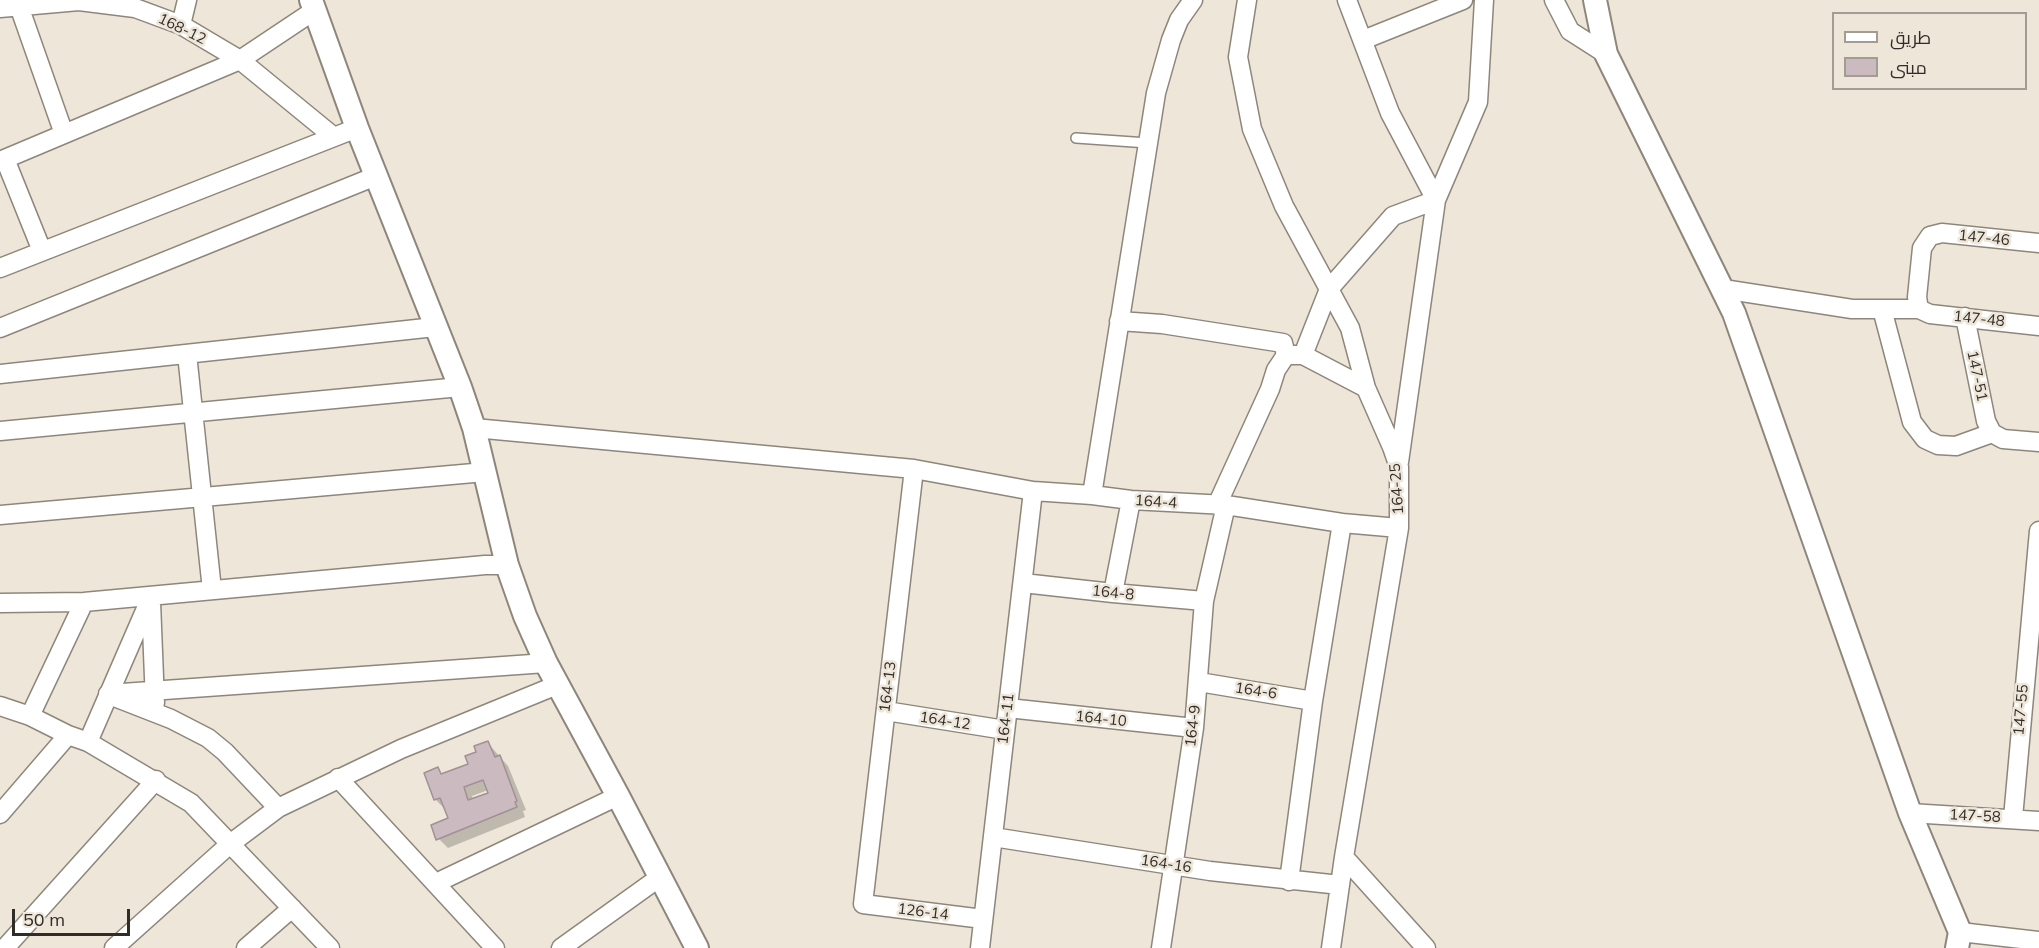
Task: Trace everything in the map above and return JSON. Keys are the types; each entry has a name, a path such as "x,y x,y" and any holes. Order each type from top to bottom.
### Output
{"street":[{"name":"168-12","path":"0,8 79,0 135,8 181,25 240,60 334,137"},
{"path":"181,25 187,0"},
{"path":"1092,495 1156,93 1171,40 1179,20 1193,0"},
{"name":"164-25","path":"1247,0 1238,57 1252,129 1284,206 1350,328 1366,388 1392,447 1398,467 1399,528 1331,948"},
{"path":"1347,0 1390,113 1436,200"},
{"path":"1362,40 1463,0"},
{"path":"1398,467 1436,200 1478,102 1484,0"},
{"path":"1554,0 1570,31 1606,54"},
{"path":"1595,0 1606,54 1734,313 1910,813 1958,940 2039,940"},
{"path":"42,251 3,160 240,60 313,5 357,128 460,387 474,428 507,565 525,616 557,685 697,948"},
{"path":"19,6 64,134"},
{"path":"0,268 357,128"},
{"path":"1,326 376,176"},
{"name":"164-9","path":"1161,948 1194,728 1204,601 1221,505 1276,370 1295,355 1329,289 1393,216 1436,200"},
{"name":"147-46","path":"1919,309 1917,297 1922,248 1930,236 1942,233 2039,243"},
{"name":"147-48","path":"1722,289 1851,309 1919,309 1930,314 2039,326"},
{"path":"1882,309 1912,422 1925,440 1938,445 1956,446 1992,433 2003,439 2039,442"},
{"name":"147-51","path":"1965,317 1986,421 1992,433"},
{"path":"1119,321 1162,324 1283,343 1295,355 1366,388"},
{"path":"0,374 435,327"},
{"path":"187,354 212,590"},
{"path":"0,431 460,387"},
{"name":"164-4","path":"474,428 914,470 1033,491 1221,505 1342,523 1399,528"},
{"name":"164-13","path":"863,904 914,470"},
{"path":"0,515 485,472"},
{"name":"164-11","path":"980,948 1033,491"},
{"path":"1113,593 1131,500"},
{"path":"1289,881 1312,701 1342,523"},
{"name":"147-55","path":"2013,818 2031,699 2039,531"},
{"path":"0,603 84,602 151,597 484,565 507,565"},
{"name":"164-8","path":"1023,583 1204,601"},
{"path":"151,597 155,713"},
{"path":"88,742 151,597"},
{"path":"30,716 84,602"},
{"path":"108,694 546,663"},
{"name":"164-6","path":"1199,682 1312,701"},
{"path":"114,948 230,844 278,808 401,748 557,685"},
{"path":"108,694 208,738 225,752 278,808"},
{"path":"0,706 30,716 88,742 156,780 191,803 330,948"},
{"name":"164-10","path":"1008,708 1194,728"},
{"name":"164-12","path":"886,711 1005,730"},
{"path":"0,814 68,735"},
{"path":"338,778 495,948"},
{"path":"5,948 156,780"},
{"path":"436,883 618,796"},
{"name":"147-58","path":"1910,813 2039,821"},
{"name":"164-16","path":"993,837 1289,881 1340,885"},
{"path":"1344,857 1426,948"},
{"path":"561,948 660,877"},
{"name":"126-14","path":"863,904 983,920"},
{"path":"246,948 292,908"}],"lane":[{"path":"1076,138 1148,143"}],"building":[{"path":"488,741 495,757 500,755 517,801 515,802 517,807 436,840 431,825 448,818 440,798 434,800 424,773 438,767 441,774 468,764 465,756 476,752 474,746","holes":["483,780 488,793 468,800 464,787"]}]}
